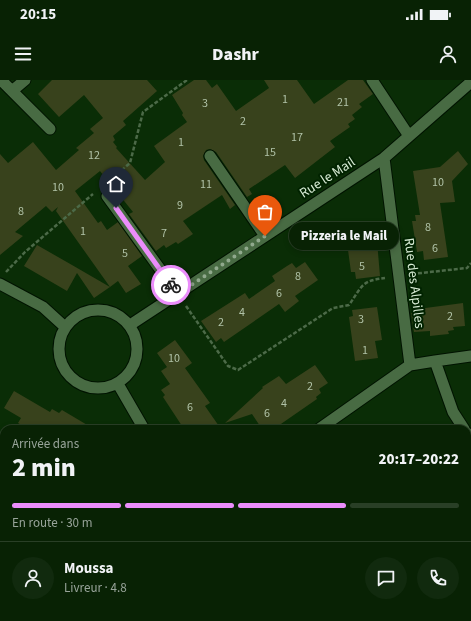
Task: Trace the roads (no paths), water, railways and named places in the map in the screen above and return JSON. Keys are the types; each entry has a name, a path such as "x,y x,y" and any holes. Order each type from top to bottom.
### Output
{"street":[{"path":"1,80 50,129"},
{"path":"12,91 25,80"},
{"path":"372,80 409,136"},
{"name":"Rue le Mail","path":"130,325 384,158 471,82"},
{"path":"210,156 265,236"},
{"name":"Rue des Alpilles","path":"384,158 410,365"},
{"path":"107,196 178,294"},
{"path":"0,284 43,307 65,327"},
{"path":"94,310 108,311 120,316 130,325 136,338 138,351 135,365 128,376 118,384 104,388 92,388 80,384 68,376 62,366 58,353 59,340 65,327 74,317 81,313 94,310"},
{"path":"325,425 410,365 471,356"},
{"path":"435,361 453,412 461,425"},
{"path":"118,384 142,425"}],"place":[{"name":"Pizzeria le Mail","path":"265,236"}]}
